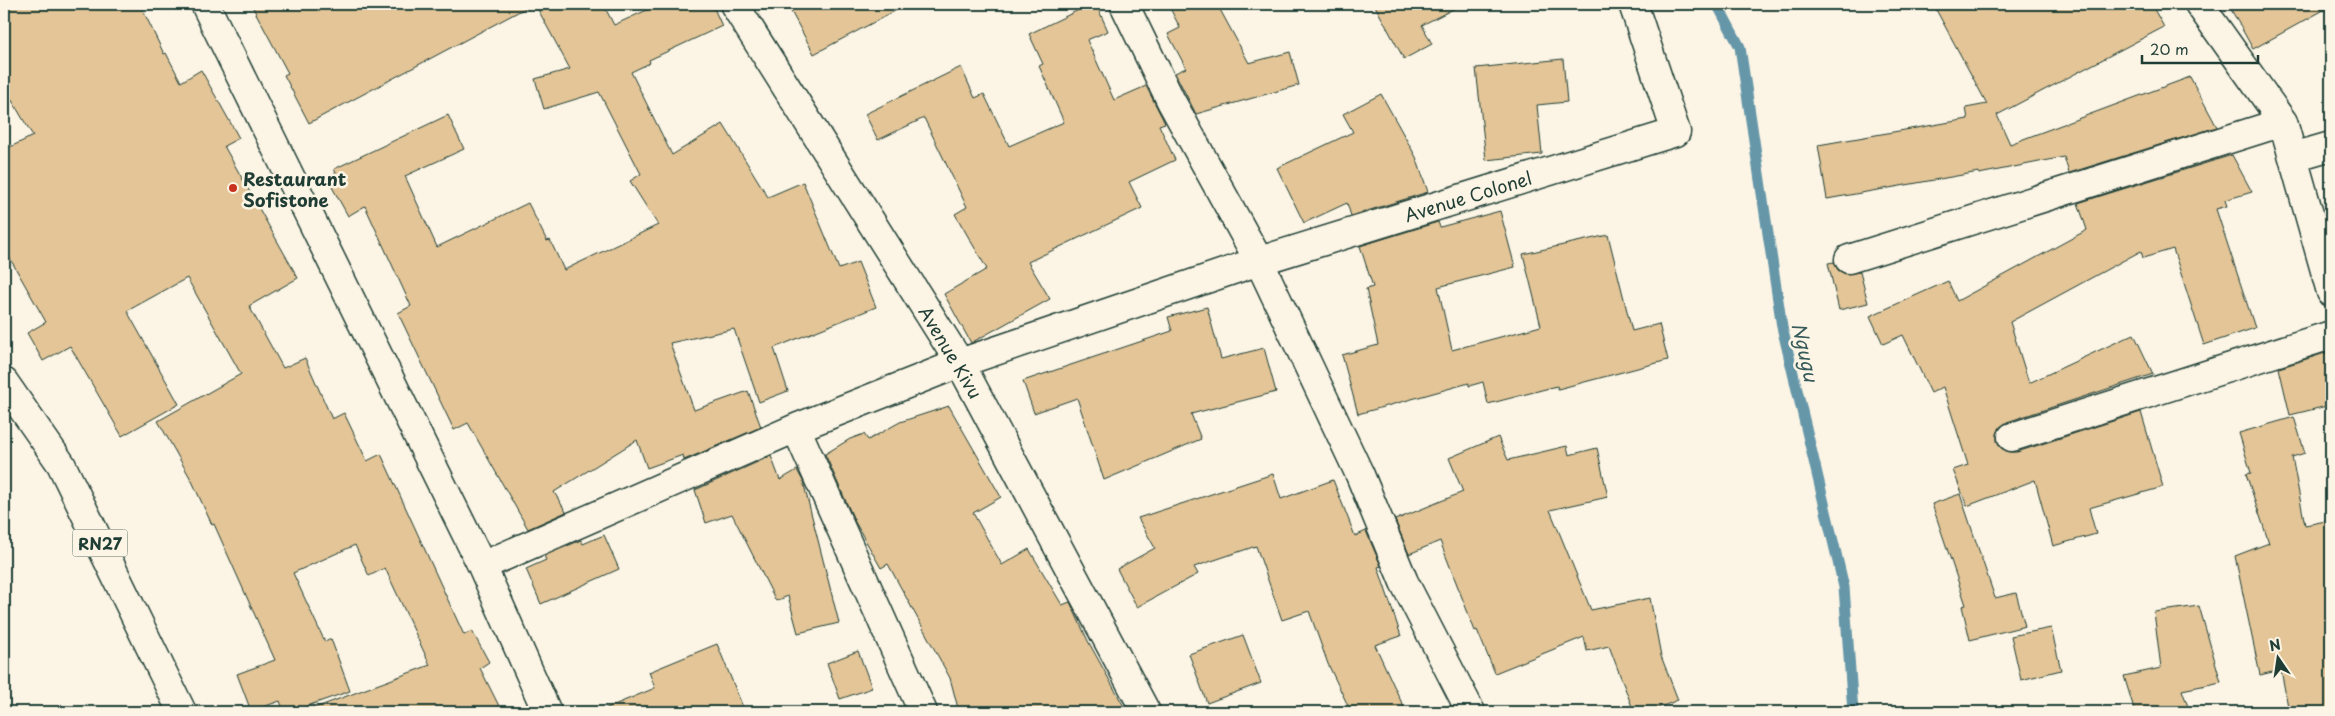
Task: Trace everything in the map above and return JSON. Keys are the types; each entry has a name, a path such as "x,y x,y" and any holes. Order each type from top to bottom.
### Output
{"street":[{"path":"205,4 482,566 547,712"},
{"name":"Avenue Kivu","path":"734,4 960,363 1146,712"},
{"path":"1124,4 1171,101 1259,261 1360,475 1404,582 1471,712"},
{"name":"Avenue Colonel","path":"482,566 796,428 960,363 1259,261 1676,132 1633,4"},
{"path":"2199,4 2283,122 2331,292"},
{"path":"1849,259 2283,122"},
{"path":"2293,157 2331,146"},
{"path":"2012,437 2331,335"},
{"name":"RN27","path":"4,382 61,464 182,712"},
{"path":"796,428 923,712"}],"building":[{"path":"4,4 140,4 164,54 166,53 181,82 201,70 239,138 224,146 298,278 249,306 283,368 305,358 332,419 344,413 367,461 381,454 464,635 472,631 489,662 480,668 502,712 313,712 312,709 430,665 385,568 369,576 355,545 293,573 325,642 331,639 350,691 290,712 284,712 280,701 251,711 237,674 275,660 214,524 212,525 192,481 158,421 241,374 187,278 127,311 179,404 122,436 70,346 43,361 27,333 46,322 4,248 4,150 33,136 4,87"},
{"path":"251,4 533,4 309,123 284,75 288,73"},
{"path":"535,4 603,4 614,25 660,4 712,4 722,26 649,60 650,63 631,72 672,155 723,124 768,197 803,182 839,269 858,262 876,307 774,348 788,391 759,402 734,329 670,343 694,410 748,391 761,427 684,460 683,455 647,468 637,440 554,492 566,512 528,529 468,423 454,430 398,313 411,306 365,206 348,216 327,178 336,173 334,169 448,115 464,149 405,176 437,247 528,203 547,241 550,240 564,270 658,225 630,181 641,174 599,92 544,109 535,79 570,69"},
{"path":"787,4 908,4 814,54"},
{"path":"1091,4 1096,4 1108,31 1087,40 1114,100 1146,86 1165,123 1159,125 1175,160 1129,182 1142,208 1028,262 1050,299 971,343 944,294 987,269 955,214 967,207 924,118 878,140 865,114 961,67 975,98 984,94 1009,146 1064,122 1039,66 1043,64 1029,34"},
{"path":"1168,4 1217,4 1249,63 1290,52 1299,85 1196,114 1175,73 1186,68 1168,34 1180,28"},
{"path":"1374,4 1463,4 1422,25 1432,44 1404,59"},
{"path":"1933,4 2151,4 2164,27 1997,115 2010,144 2190,77 2217,127 2069,173 2064,157 1979,174 1979,172 1827,199 1818,145 1968,119 1966,108 1987,104"},
{"path":"2228,4 2331,4 2331,6 2253,49"},
{"path":"1563,59 1567,102 1537,105 1542,154 1486,160 1476,68"},
{"path":"1381,94 1416,157 1428,192 1351,216 1347,203 1304,223 1277,168 1353,132 1343,114"},
{"path":"2232,155 2252,192 2225,200 2227,206 2216,209 2255,328 2204,345 2173,249 2143,258 2141,251 2010,322 2029,383 2134,334 2153,374 2007,422 2000,427 1997,434 1997,441 2001,448 2008,452 2017,452 2141,412 2163,487 2089,508 2096,534 2053,546 2035,480 1967,506 1953,470 1968,465 1943,387 1931,393 1903,335 1883,344 1870,316 1948,281 1957,301 2087,230 2078,203"},
{"path":"1500,211 1515,267 1438,287 1452,350 1541,326 1523,254 1608,235 1632,331 1659,324 1668,360 1558,389 1557,386 1488,404 1483,382 1469,386 1469,383 1358,414 1342,355 1378,345 1366,289 1373,287 1360,246 1438,222 1440,227"},
{"path":"1834,262 1838,270 1845,274 1860,272 1868,303 1839,310 1828,263"},
{"path":"1207,307 1221,359 1264,348 1276,392 1191,414 1201,439 1104,480 1077,398 1034,413 1023,381 1172,331 1168,317"},
{"path":"2331,351 2331,405 2290,415 2279,368"},
{"path":"949,406 1001,497 973,513 1002,565 1029,549 1062,605 1070,602 1088,641 1127,712 959,712 950,678 888,564 881,568 855,522 825,454 850,439 864,434 868,440 900,422"},
{"path":"2294,417 2305,453 2292,457 2305,525 2331,520 2331,712 2289,712 2281,670 2260,675 2235,556 2269,543 2246,474 2251,473 2239,433"},
{"path":"1498,437 1508,460 1567,446 1569,455 1597,448 1608,497 1550,510 1591,610 1650,598 1661,656 1678,700 1648,712 1634,712 1609,646 1587,651 1584,637 1495,673 1477,630 1475,631 1440,541 1409,554 1395,520 1463,492 1449,458"},
{"path":"771,456 780,480 797,470 803,481 839,623 798,633 788,596 776,601 732,514 706,523 695,490"},
{"path":"1273,474 1281,499 1333,480 1355,536 1366,531 1381,566 1378,567 1401,636 1375,645 1406,712 1351,712 1328,664 1309,611 1282,620 1256,546 1194,567 1198,574 1137,607 1117,569 1155,548 1138,518"},
{"path":"1960,494 1995,598 2016,593 2025,626 1970,640 1962,606 1966,605 1932,504"},
{"path":"604,535 619,569 541,604 526,569 546,560 544,556 581,540 583,544"},
{"path":"2199,606 2221,682 2182,690 2190,712 2135,712 2124,676 2161,668 2154,612"},
{"path":"2051,628 2061,670 2021,680 2011,636"},
{"path":"1243,635 1261,683 1207,703 1189,654"},
{"path":"717,644 745,712 597,712 655,688 649,672"},
{"path":"858,651 872,688 840,699 827,663"}],"waterway":[{"name":"Ngugu","path":"1717,4 1740,47 1782,327 1844,587 1853,712"}],"place":[{"name":"Restaurant Sofistone","path":"233,188"}]}
